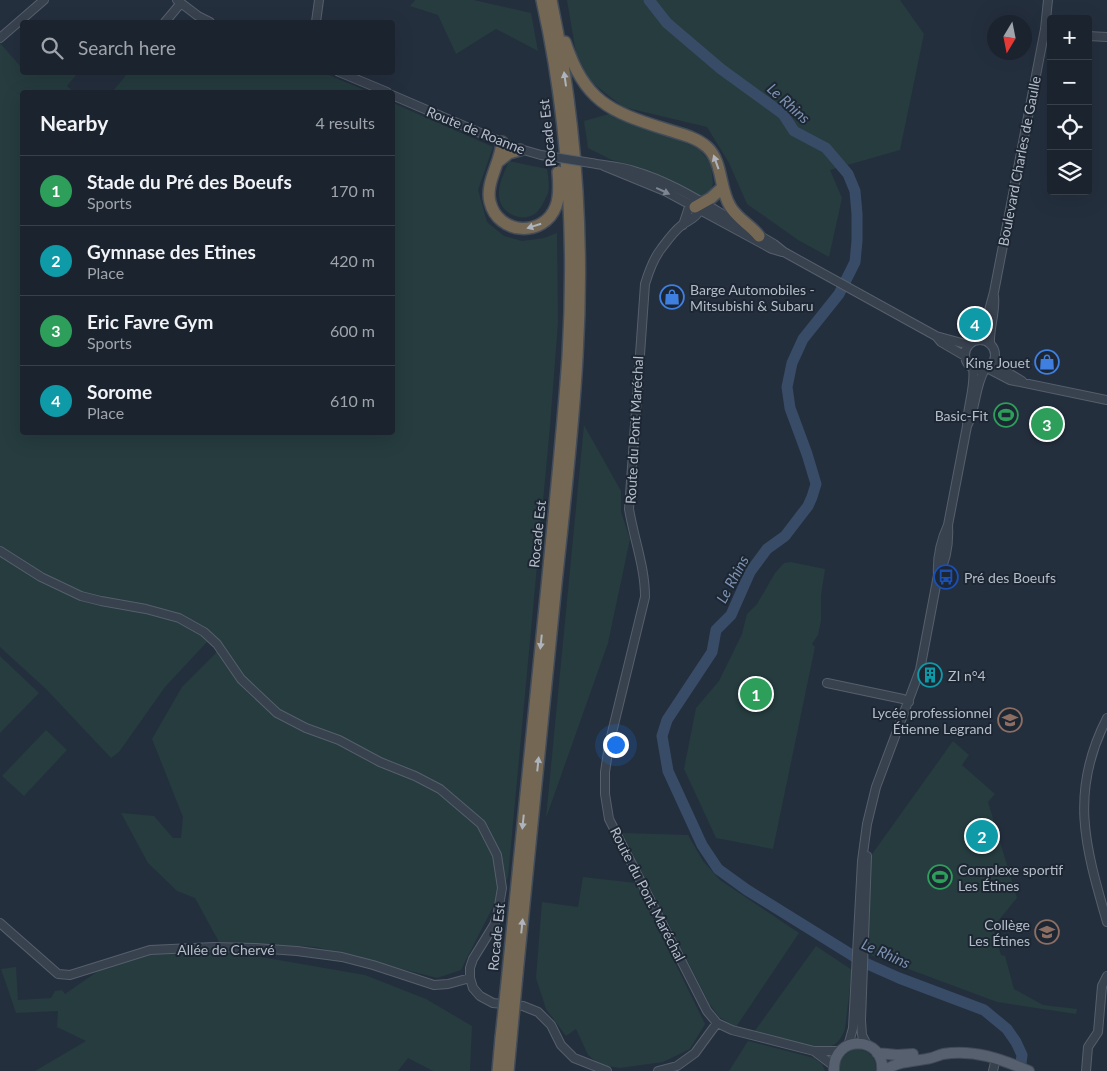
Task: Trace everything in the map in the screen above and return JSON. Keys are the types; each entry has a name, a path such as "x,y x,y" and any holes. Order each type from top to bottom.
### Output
{"highway":[{"name":"Rocade Est","path":"513,974 563,426 570,294 570,227 564,149 557,88 542,0"},
{"name":"Rocade Est","path":"498,1071 506,1038 573,418 577,357 579,276 574,160 566,79 551,0"},
{"path":"558,30 563,37 579,76 604,104 627,116 692,138 709,149 715,158 731,209 753,227 760,236"},
{"path":"502,142 499,160 492,178 489,193 490,201 496,216 511,226 518,229 534,228 541,225 552,213 558,197 553,103 557,88"},
{"path":"499,160 509,153 520,150"},
{"path":"697,205 718,193 723,187"},
{"name":"Rocade Est","path":"506,1038 508,1071"}],"main road":[{"path":"834,1068 844,1048 857,1044 866,1045 877,1053 882,1062 883,1071 893,1064 932,1058 942,1054"},
{"path":"877,1053 896,1055 930,1052 942,1054 967,1052 1000,1059 1029,1071"}],"street":[{"path":"21,20 44,0"},
{"path":"316,20 319,0"},
{"name":"Boulevard Charles de Gaulle","path":"1048,0 1048,15"},
{"path":"166,20 179,2 206,20"},
{"path":"0,38 20,21"},
{"name":"Boulevard Charles de Gaulle","path":"979,340 994,292 1047,34"},
{"path":"1092,36 1107,37"},
{"path":"346,75 381,90"},
{"name":"Route de Roanne","path":"395,96 520,150 602,166 697,205"},
{"path":"697,205 760,236 784,252 936,336 969,345 979,340 990,344 995,351 995,359 979,380 972,414 967,426"},
{"path":"697,205 772,249 784,252"},
{"name":"Route du Pont Maréchal","path":"697,205 683,225 660,251 652,264 645,284 629,510 632,530 642,563 645,597 609,745 605,772 609,819 707,1012 717,1023"},
{"name":"Boulevard Charles de Gaulle","path":"990,344 990,330 995,305 994,292"},
{"path":"936,336 941,342 965,356 968,364 973,368 986,369 1010,380 1107,400"},
{"path":"965,356 969,345"},
{"path":"995,359 1002,369 1023,382"},
{"path":"658,1071 677,1066 695,1053 717,1023 732,1030 814,1051 844,1048 853,1028 859,980 861,942 862,856 871,806 920,670 938,575 937,565 943,536 948,526 967,426 967,412 974,377 973,368"},
{"path":"0,551 41,577 81,596 146,609 179,618 204,632 217,644 241,680 277,713 306,728 339,740 380,762 415,776 440,789 481,824 497,855 502,888 494,926 473,959 470,968 473,988 480,996 493,1003 523,1006 538,1012 551,1025 561,1045 574,1058 607,1071"},
{"path":"827,683 903,699 909,702"},
{"path":"1107,718 1096,739 1089,761 1086,779 1084,825 1096,884 1107,922"},
{"name":"Allée de Chervé","path":"0,923 58,974 70,975 150,950 239,948 297,951 342,957 434,985 448,984 470,978"},
{"path":"1086,1071 1088,1047 1098,1032 1102,986 1107,976"},
{"path":"859,980 861,1030 866,1045"},
{"path":"814,1051 834,1068"},
{"path":"993,1071 1000,1059"}],"green space":[{"path":"415,0 474,0 531,13 538,51 496,29 456,54 438,15 410,6"},
{"path":"567,0 900,0 924,34 900,150 830,170 842,198 829,257 798,240 747,204 729,163 707,127 623,107 590,81 576,53"},
{"path":"0,43 20,66 20,75 76,75 67,86 72,90 20,90 20,435 395,435 395,104 493,147 478,190 487,222 504,236 522,241 544,238 557,233 558,323 508,877 461,970 437,978 316,947 219,942 195,898 177,891 148,863 121,813 154,816 173,838 181,838 183,817 152,739 182,687 218,651 207,642 165,687 119,752 111,758 46,689 0,647"},
{"path":"126,75 329,75 364,90 114,90"},
{"path":"609,114 698,148 711,164 713,184 710,192 702,197 651,171 612,160 588,148 584,121"},
{"path":"509,161 547,169 548,193 536,213 530,216 518,217 512,215 507,212 500,201 500,186"},
{"path":"584,425 621,491 621,512 630,539 608,643 546,818"},
{"path":"791,562 825,569 821,596 821,621 818,635 812,644 815,647 773,849 716,838 684,769 696,708 719,681 742,634 747,614 757,604 775,573 784,563"},
{"path":"0,656 39,693 0,733"},
{"path":"46,730 67,750 24,796 2,776"},
{"name":"Complexe sportif Les Étines","path":"953,741 969,755 962,765 995,794 988,802 1017,898 993,927 1001,955 1005,956 1014,989 1043,1005 1077,1009 1076,1014 997,1002 868,954 870,857"},
{"path":"622,833 688,835 703,861 720,880 799,933 736,1027 719,1017 709,1003"},
{"path":"583,877 636,883 705,1024 690,1049 663,1062 620,1068 600,1065 588,1055 576,1029 566,1036 546,1009 536,978 542,902 578,907"},
{"path":"816,946 852,970 845,1029 841,1038 834,1045 821,1047 802,1045 754,1032"},
{"path":"232,952 365,975 426,999 472,1026 470,1071 433,1071 408,1058 398,1071 35,1071 86,1041 57,1027 58,1011 16,1013 1,969 16,967 18,1000 51,998 55,991 62,990 65,994 98,971 152,953"},
{"path":"748,1041 814,1058 822,1064 825,1071 729,1071"},
{"path":"856,1049 865,1051 874,1059 876,1071 839,1071 843,1057"}],"waterway":[{"name":"Le Rhins","path":"649,0 667,23 721,69 783,114 794,131 826,148 848,174 855,191 857,214 855,262 839,294 803,339 792,363 787,387 790,408 816,484 812,497 808,506 785,536 767,549 750,572 731,615 716,630 712,652 667,720 662,736 668,771 702,845 718,869 747,890 863,962 899,978 984,1010 1007,1029 1016,1042 1022,1055 1020,1071"}],"place":[{"name":"Barge Automobiles - Mitsubishi & Subaru","path":"672,297"},
{"name":"Sorome","path":"975,324"},
{"name":"King Jouet","path":"1047,362"},
{"name":"Basic-Fit","path":"1006,415"},
{"name":"Eric Favre Gym","path":"1047,424"},
{"name":"Pré des Boeufs","path":"946,577"},
{"name":"ZI n°4","path":"930,675"},
{"name":"Stade du Pré des Boeufs","path":"756,694"},
{"name":"Lycée professionnel Étienne Legrand","path":"1010,720"},
{"name":"Gymnase des Etines","path":"982,836"},
{"name":"Complexe sportif Les Étines","path":"940,877"},
{"name":"Collège Les Étines","path":"1047,932"}]}
